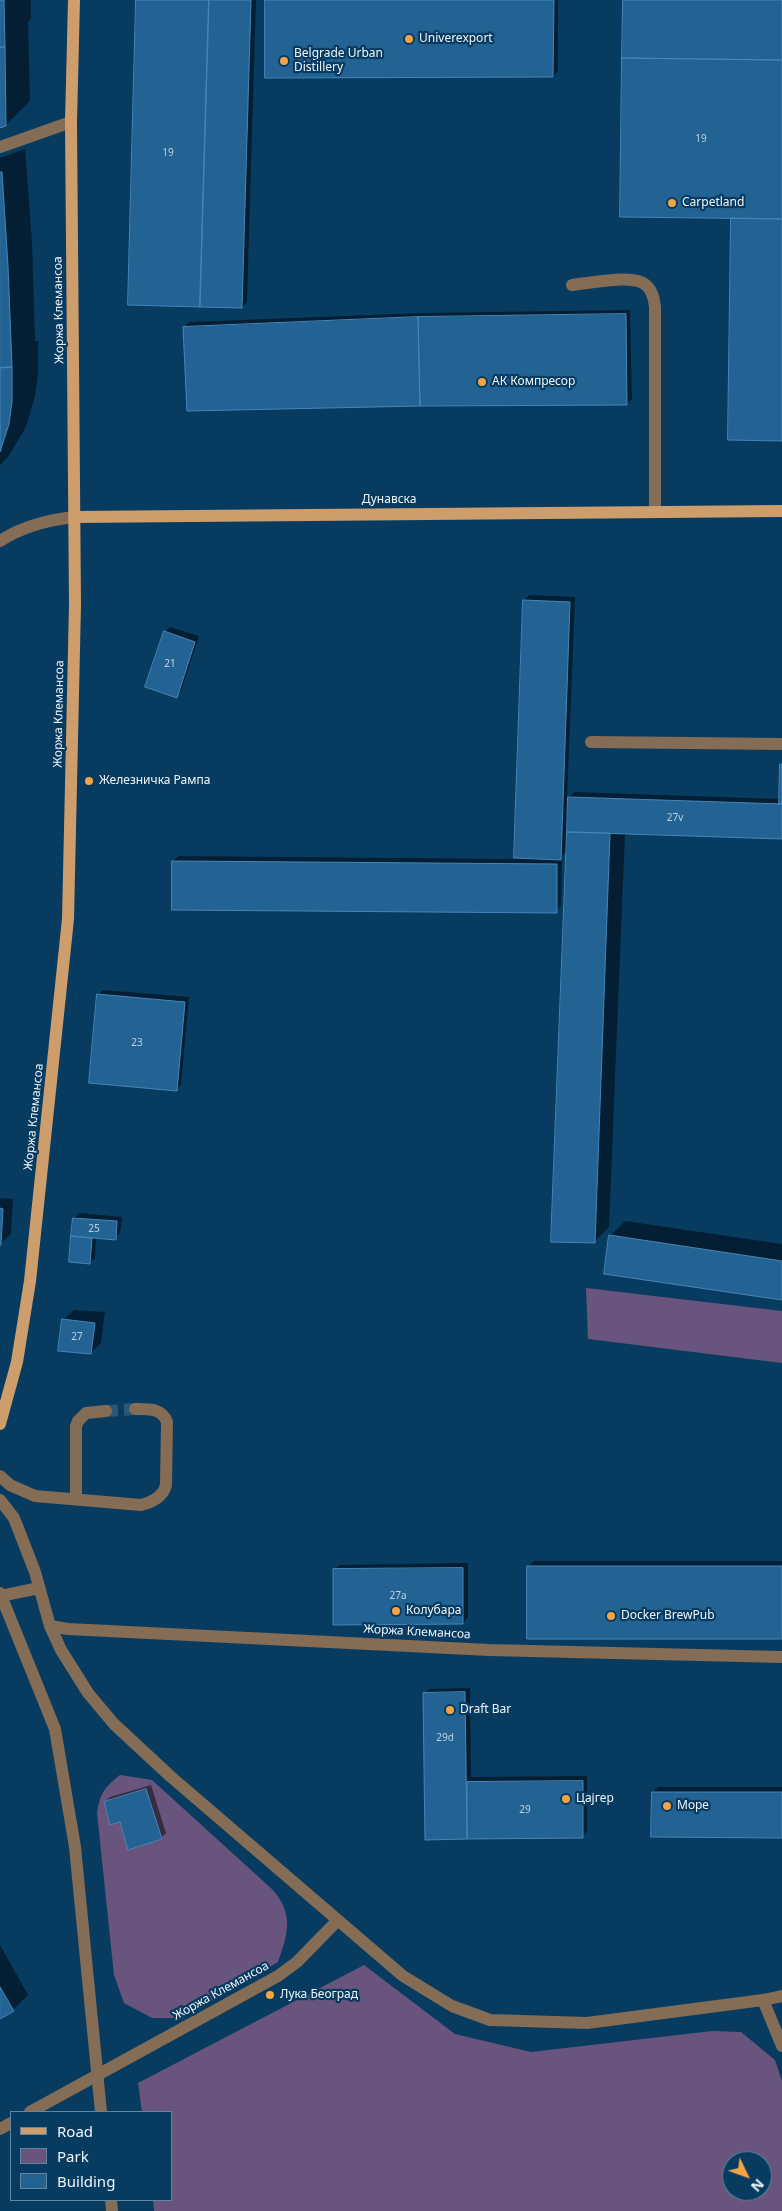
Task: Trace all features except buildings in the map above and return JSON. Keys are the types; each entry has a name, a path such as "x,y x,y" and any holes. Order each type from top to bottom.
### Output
{"main road":[{"name":"Жоржа Клемансоа","path":"0,1424 17,1362 30,1281 68,919 76,604 71,122 74,0"},
{"name":"Дунавска","path":"74,517 782,511"}],"street":[{"path":"0,147 71,122"},
{"path":"572,284 629,280 644,283 653,294 655,307 655,512"},
{"name":"Дунавска","path":"0,541 22,529 49,519 74,517"},
{"path":"590,742 782,744"},
{"path":"0,1476 10,1485 35,1496 141,1505 154,1500 165,1489 167,1422 165,1416 157,1411 135,1410"},
{"path":"76,1498 76,1426 86,1413 106,1411"},
{"path":"0,1500 14,1518 36,1572 50,1626 61,1650 88,1693 114,1724 170,1776 403,1976 452,2006 490,2020 587,2023 782,1996"},
{"path":"39,1588 0,1595 55,1729 75,1847 101,2111"},
{"name":"Жоржа Клемансоа","path":"50,1626 77,1630 489,1650 782,1657"},
{"name":"Жоржа Клемансоа","path":"32,2111 278,1976 297,1962 337,1921"},
{"path":"763,2000 782,2046"}],"green space":[{"path":"586,1288 782,1311 782,1363 588,1339"},
{"path":"120,1775 152,1780 273,1890 284,1908 287,1925 286,1934 278,1962 183,2018 152,2018 124,2003 114,1975 97,1813 104,1791"},
{"path":"364,1965 455,2034 531,2052 712,2031 741,2032 775,2060 782,2081 782,2211 154,2211 153,2201 172,2201 172,2111 142,2111 138,2083"}],"tunnel":[{"path":"106,1411 135,1409"}],"place":[{"name":"Univerexport","path":"409,39"},
{"name":"Belgrade Urban Distillery","path":"284,61"},
{"name":"Carpetland","path":"672,203"},
{"name":"АК Компресор","path":"482,382"},
{"name":"Железничка Рампа","path":"89,781"},
{"name":"Колубара","path":"396,1611"},
{"name":"Docker BrewPub","path":"611,1616"},
{"name":"Draft Bar","path":"450,1710"},
{"name":"Цајгер","path":"566,1799"},
{"name":"Море","path":"667,1806"},
{"name":"Лука Београд","path":"270,1995"}]}
